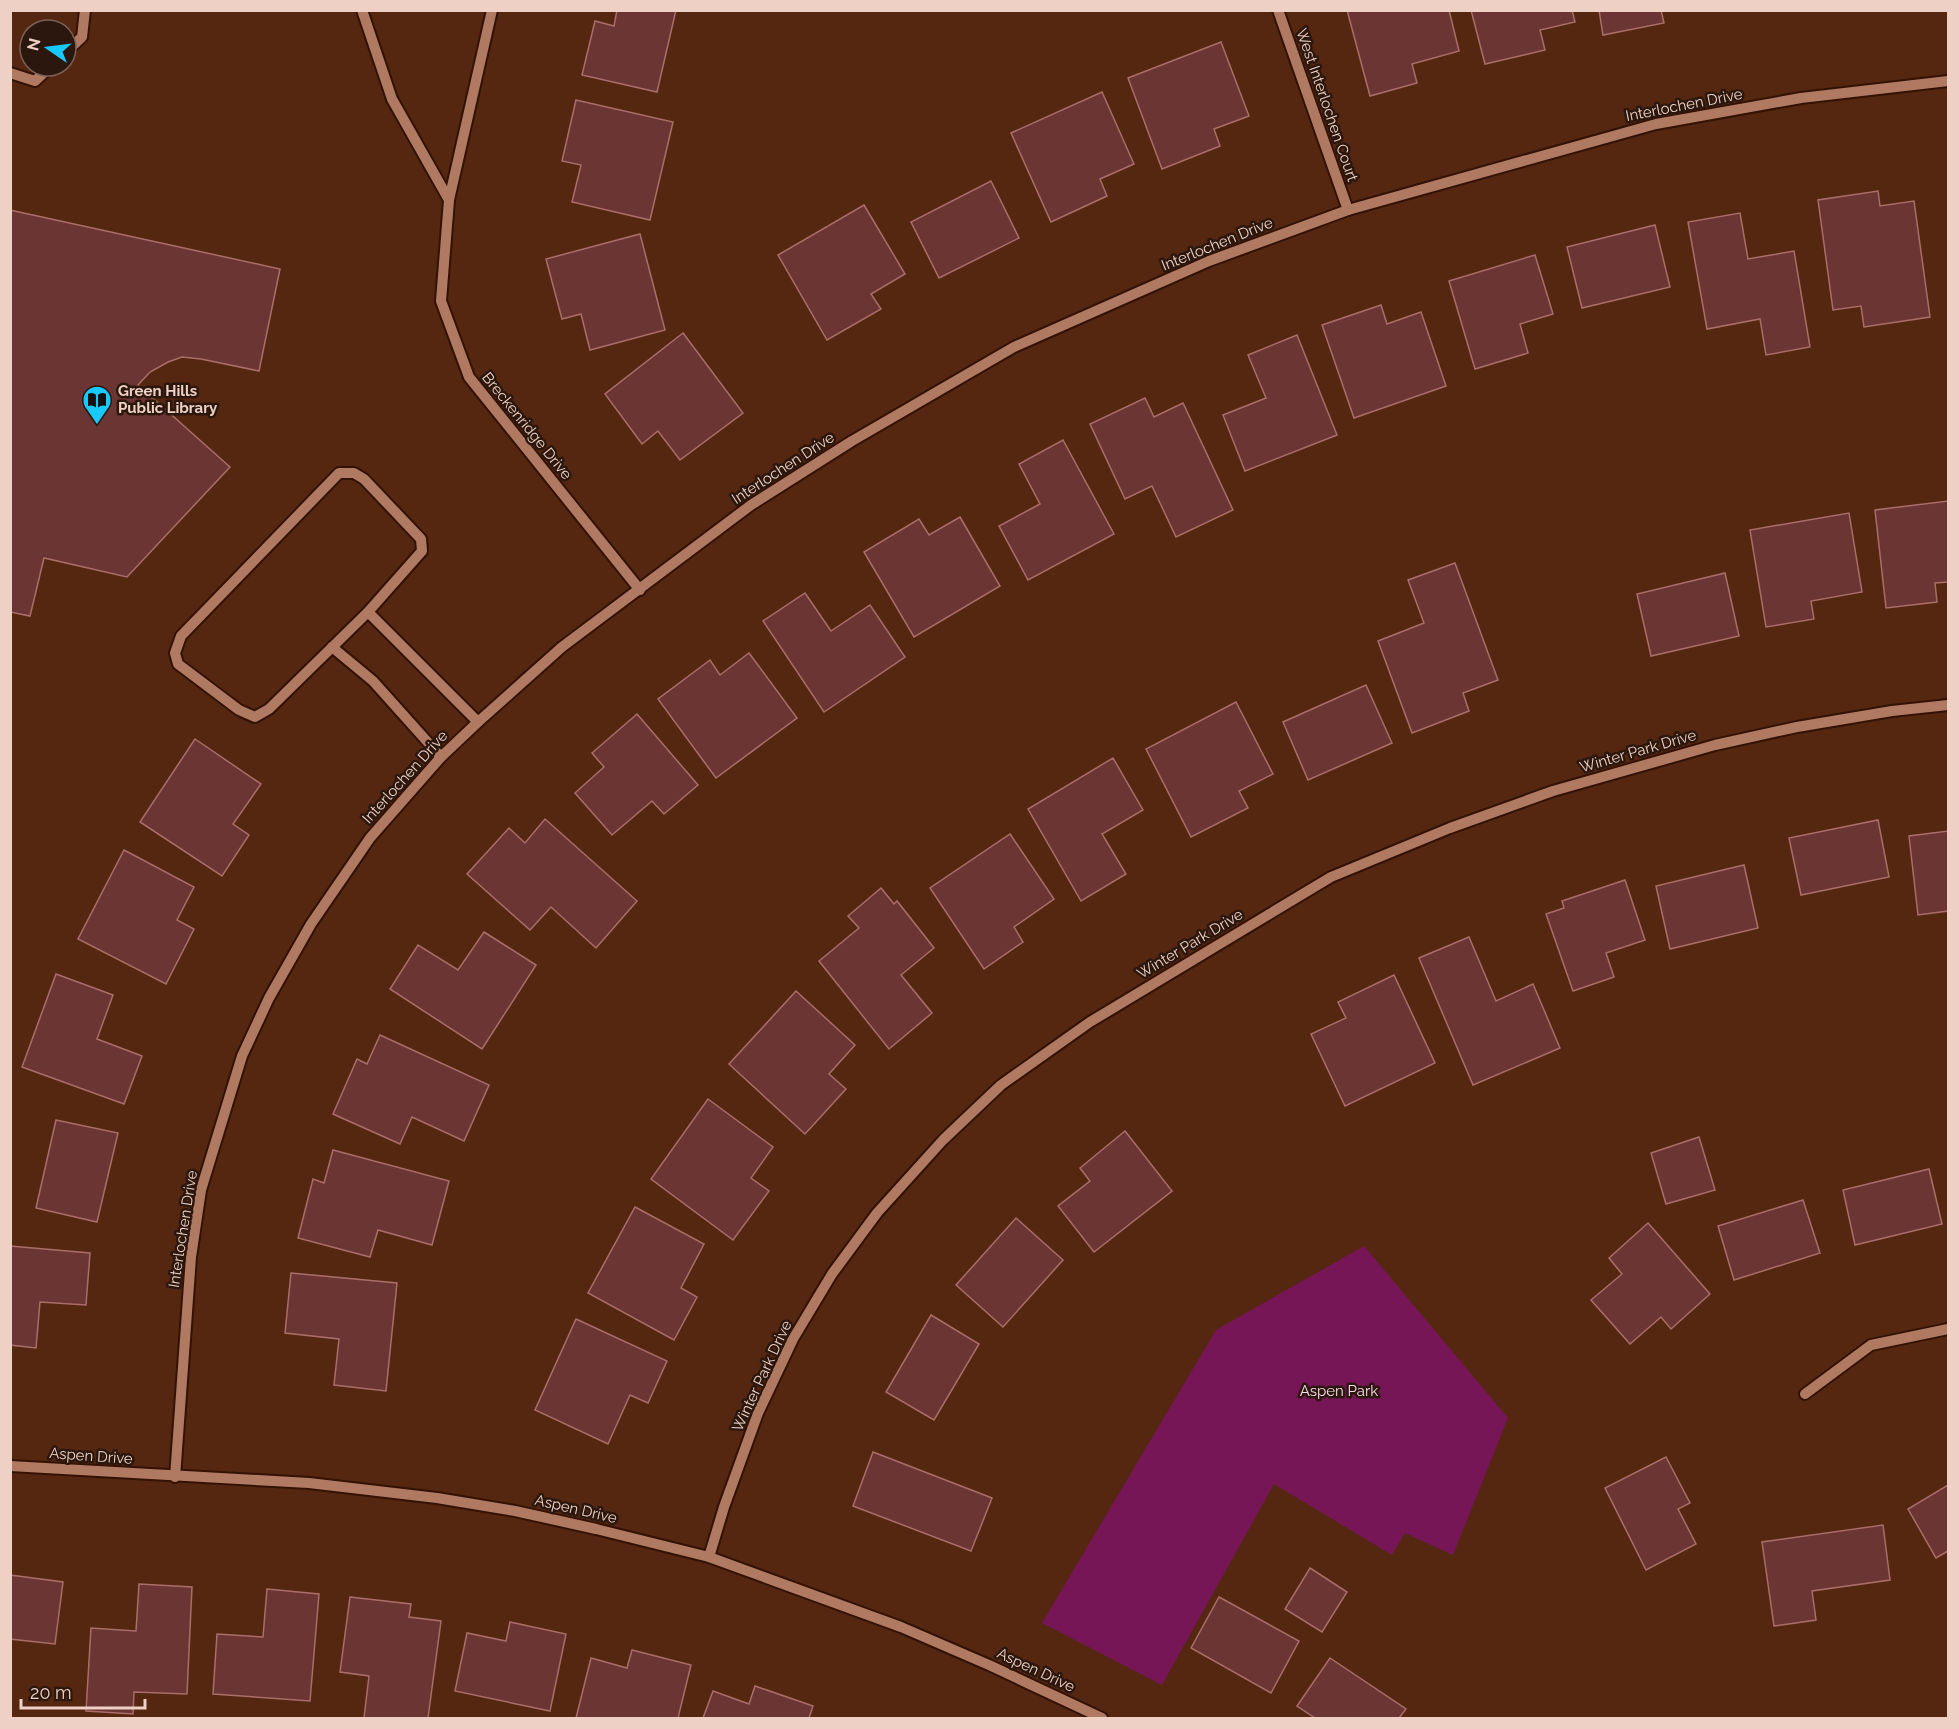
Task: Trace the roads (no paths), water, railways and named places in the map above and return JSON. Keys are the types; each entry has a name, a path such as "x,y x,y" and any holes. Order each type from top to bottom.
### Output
{"street":[{"path":"78,41 82,37 85,10"},
{"path":"362,10 392,99 449,200"},
{"name":"Breckenridge Drive","path":"492,10 449,200 441,301 469,377 640,590"},
{"name":"West Interlochen Court","path":"1278,10 1348,210"},
{"name":"Interlochen Drive","path":"175,1477 191,1257 201,1190 242,1056 269,998 311,924 370,838 441,757 562,647 751,505 852,441 1014,347 1209,261 1348,210 1656,124 1801,98 1948,81"},
{"path":"339,472 354,473 364,479 421,539 422,551 368,612 269,709 255,717 240,710 178,664 175,653 181,636 339,472"},
{"path":"368,612 478,722"},
{"path":"332,647 373,681 441,757"},
{"name":"Winter Park Drive","path":"709,1557 724,1507 758,1413 793,1339 832,1274 878,1213 943,1140 1001,1085 1090,1022 1331,877 1450,828 1553,791 1714,746 1881,712 1948,705"},
{"path":"1805,1394 1871,1345 1948,1329"},
{"name":"Aspen Drive","path":"10,1466 309,1484 437,1498 515,1511 709,1557 901,1627 989,1665 1102,1719"}],"place":[{"name":"Green Hills Public Library","path":"97,426"}],"park label":[{"name":"Aspen Park","path":"1339,1391"}]}
